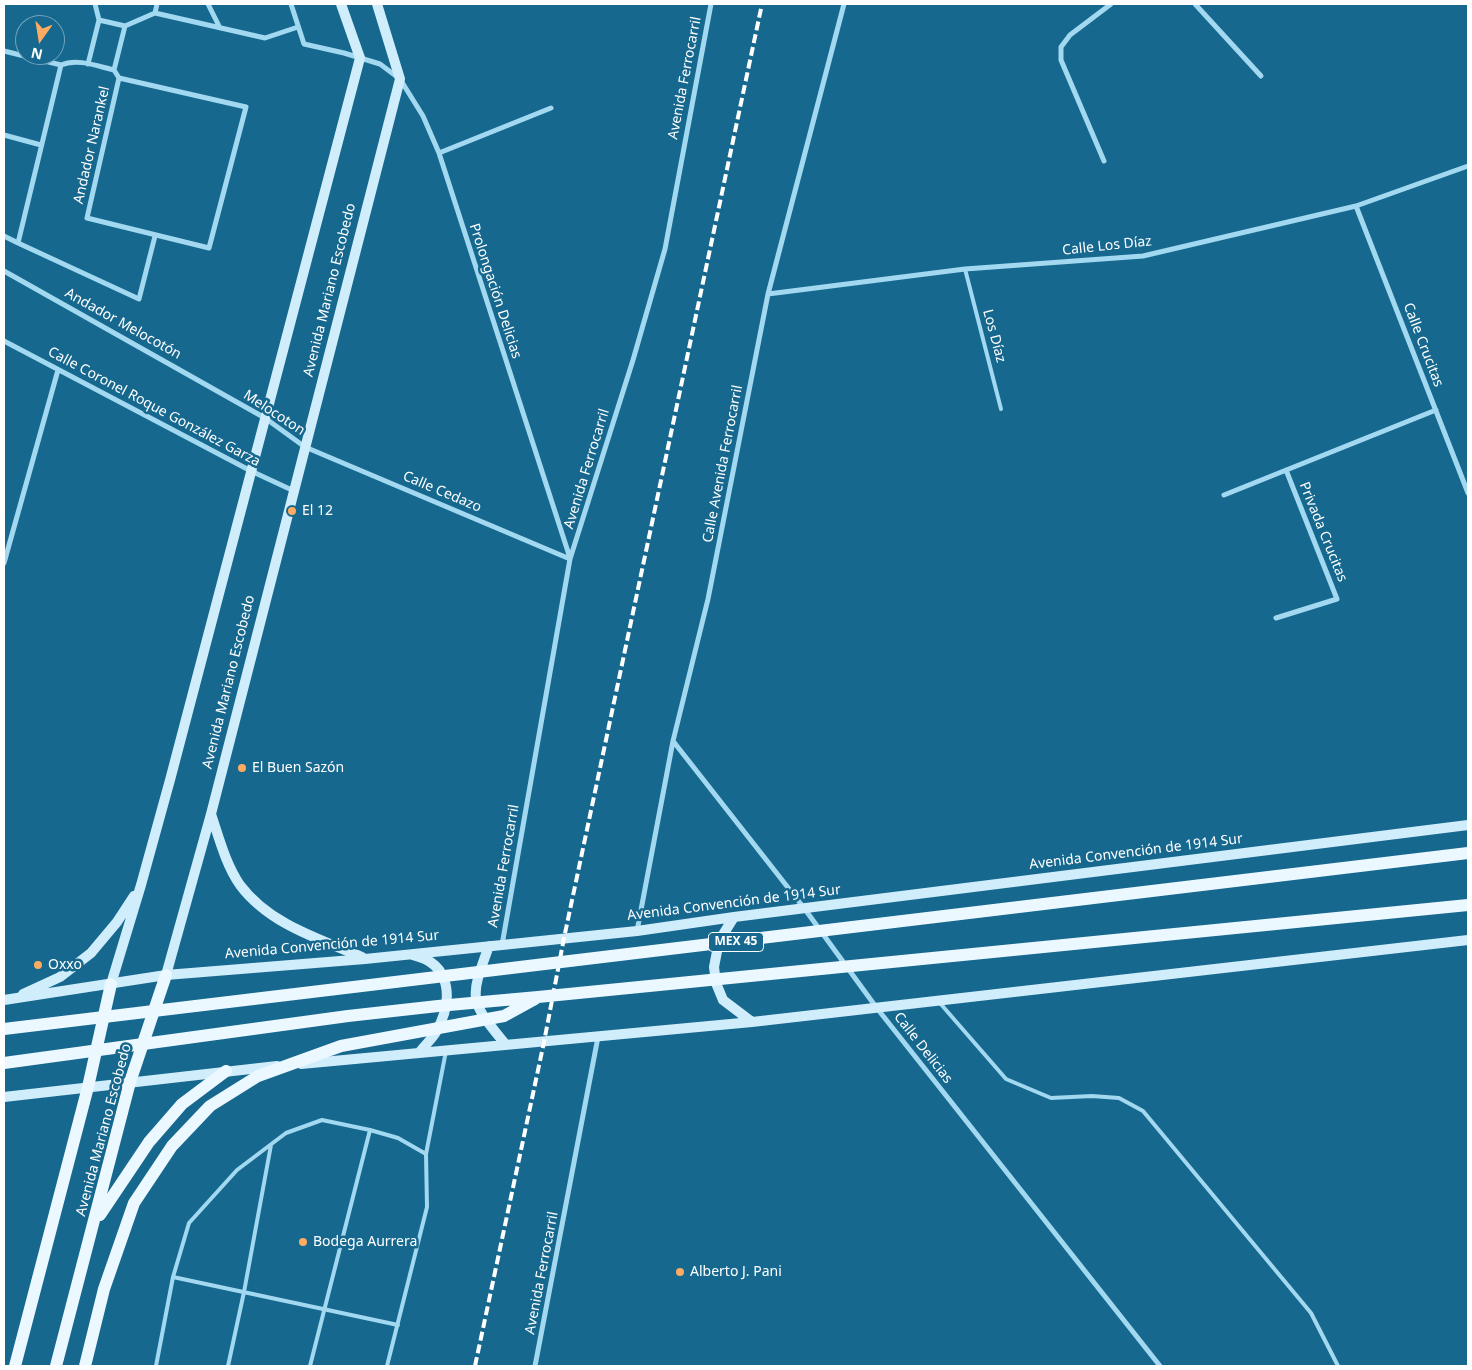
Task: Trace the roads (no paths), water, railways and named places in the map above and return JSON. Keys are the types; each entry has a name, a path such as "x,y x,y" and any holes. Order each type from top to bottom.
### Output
{"main road":[{"path":"341,4 360,58"},
{"path":"377,4 400,80"},
{"name":"Avenida Mariano Escobedo","path":"14,1366 88,1087 111,984 141,885 360,58"},
{"name":"Avenida Mariano Escobedo","path":"56,1366 130,1082 166,975 211,814 400,80"},
{"path":"211,814 226,858 240,885 262,908 294,928 365,958"},
{"name":"Avenida Convención de 1914 Sur","path":"8,999 166,975 410,954 637,931 804,908 1468,825"},
{"name":"MEX 45","path":"4,1029 1468,853"},
{"path":"8,999 60,977 91,953 117,922 141,885"},
{"path":"4,1063 348,1016 438,1006 538,998 1468,905"},
{"path":"734,917 719,941 714,967 716,983 723,1000 752,1022"},
{"path":"4,1097 226,1071 752,1022 1468,940"},
{"path":"489,946 475,984 474,998 486,1020 506,1045"},
{"path":"410,954 432,962 442,974 447,989 447,1002 436,1033 419,1053"},
{"path":"85,1366 104,1289 134,1203 172,1146 210,1106 258,1076 341,1046 504,1016 538,998"},
{"path":"94,1223 149,1142 182,1104 226,1071"}],"street":[{"path":"88,64 98,20 95,4"},
{"path":"155,13 157,4"},
{"path":"208,4 220,28"},
{"path":"98,20 125,26 155,13 265,38 298,27 291,4"},
{"name":"Avenida Ferrocarril","path":"502,945 570,559 633,360 665,249 711,4"},
{"name":"Calle Avenida Ferrocarril","path":"637,931 673,740 708,599 768,294 844,4"},
{"path":"1104,161 1061,60 1061,47 1070,35 1111,4"},
{"path":"1195,4 1262,76"},
{"path":"114,70 125,26"},
{"name":"Prolongación Delicias","path":"298,27 304,44 380,64 400,80 423,116 439,153 570,559"},
{"path":"65,63 70,61 114,70 119,78"},
{"path":"18,243 61,65"},
{"name":"Andador Narankel","path":"119,78 246,107 209,248 155,236 87,218 119,78"},
{"path":"439,153 552,108"},
{"path":"4,135 41,144"},
{"name":"Calle Los Díaz","path":"768,294 965,269 1143,256 1356,206 1468,166"},
{"name":"Calle Crucitas","path":"1356,206 1468,493"},
{"path":"4,236 139,299 155,236"},
{"name":"Andador Melocotón","path":"4,271 230,398"},
{"name":"Calle Coronel Roque González Garza","path":"4,341 294,492"},
{"path":"4,563 58,370"},
{"name":"Melocoton","path":"230,398 265,418 305,447"},
{"name":"Privada Crucitas","path":"1224,495 1436,410"},
{"name":"Calle Cedazo","path":"305,447 570,559"},
{"name":"Privada Crucitas","path":"1276,618 1337,599 1286,470"},
{"name":"Calle Delicias","path":"673,740 804,908 876,1007 1160,1366"},
{"name":"Avenida Ferrocarril","path":"535,1366 598,1037"}],"lane":[{"name":"Los Díaz","path":"965,269 1001,409"},
{"path":"937,1000 1006,1079 1051,1098 1092,1096 1119,1098 1143,1111 1311,1313 1338,1366"},
{"path":"387,1366 427,1207 426,1154 446,1050"},
{"path":"156,1366 173,1277 189,1224 237,1170 286,1133 322,1120 398,1138 426,1154"},
{"path":"310,1366 370,1130"},
{"path":"228,1366 244,1292 271,1144"},
{"path":"173,1277 398,1325"}],"railway":[{"path":"475,1366 762,4"}],"place":[{"name":"El 12","path":"292,511"},
{"name":"El Buen Sazón","path":"242,768"},
{"name":"Oxxo","path":"38,965"},
{"name":"Bodega Aurrera","path":"303,1242"},
{"name":"Alberto J. Pani","path":"680,1272"}]}
